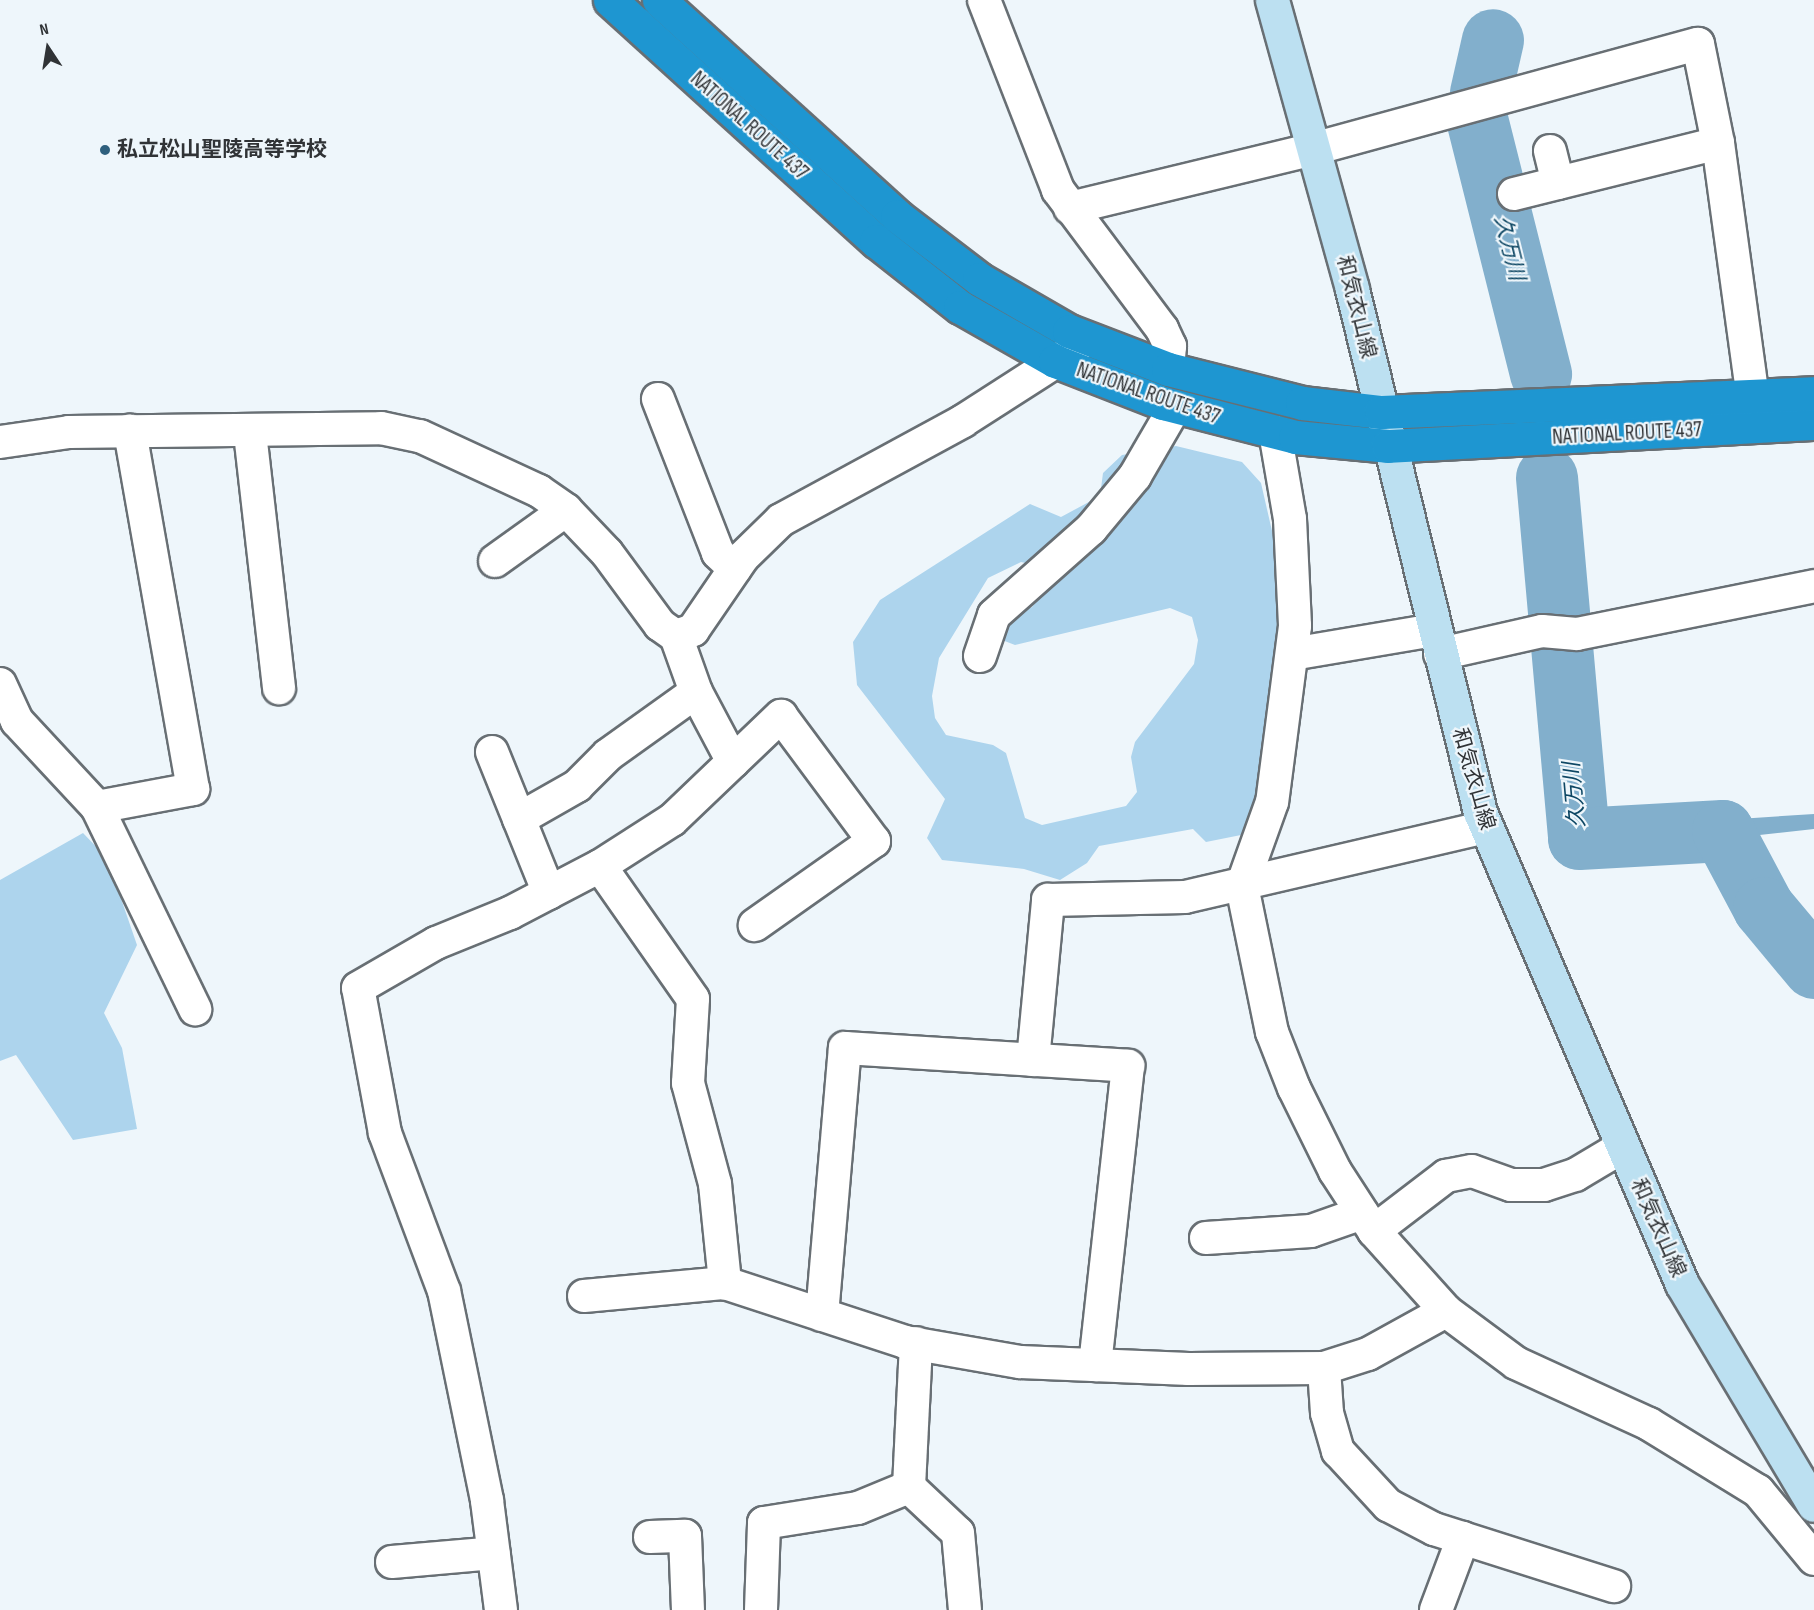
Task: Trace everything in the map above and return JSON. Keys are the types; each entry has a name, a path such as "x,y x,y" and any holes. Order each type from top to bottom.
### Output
{"highway":[{"name":"NATIONAL ROUTE 437","path":"610,0 876,241 960,307 1054,361 1175,406 1275,432 1388,446 1755,411 1814,393"},
{"name":"NATIONAL ROUTE 437","path":"660,0 915,230 979,279 1090,340 1168,369 1302,403 1381,412 1755,411 1814,423"}],"main road":[{"name":"和気衣山線","path":"1272,0 1313,149 1486,827 1683,1284 1814,1505"}],"street":[{"path":"984,0 1018,77 1058,190 1162,329 1170,346 1168,369"},
{"path":"1070,208 1313,149 1698,44 1718,143 1755,411"},
{"path":"1514,194 1718,143"},
{"path":"1550,151 1558,183"},
{"path":"676,636 693,630 735,569 781,520 963,421 1090,340"},
{"path":"658,399 718,553 735,569"},
{"path":"980,656 994,615 1091,530 1135,476 1175,406"},
{"path":"0,442 69,432 130,431 250,433 381,428 420,436 539,491 566,510 607,553 660,625 676,636 696,692 733,762"},
{"path":"98,807 193,789 130,431"},
{"path":"1275,432 1290,519 1292,654 1272,802 1242,886 1272,1032 1335,1171 1368,1222 1446,1311 1516,1363 1649,1424 1758,1491 1814,1559"},
{"path":"250,433 279,688"},
{"path":"495,561 566,510"},
{"path":"1292,654 1542,632 1577,634 1814,586"},
{"path":"0,684 9,726 98,807 195,1009"},
{"path":"519,819 577,786 608,755 696,692"},
{"path":"501,1610 494,1553 444,1291 385,1133 358,988 436,943 549,893 600,866 672,820 781,716 874,841 755,925"},
{"path":"492,752 549,893"},
{"path":"1033,1060 1048,900 1133,901 1242,886 1486,827"},
{"path":"600,866 693,999 688,1083 715,1184 725,1282"},
{"path":"822,1315 845,1048 1128,1066 1095,1365"},
{"path":"1206,1238 1311,1231 1368,1222 1446,1176 1472,1171 1511,1185 1544,1185 1575,1175 1622,1147"},
{"path":"584,1296 725,1282 822,1315 916,1343 1020,1362 1095,1365 1324,1368 1368,1354 1446,1311"},
{"path":"916,1343 909,1487 958,1533 965,1610"},
{"path":"1324,1368 1327,1413 1338,1451 1388,1505 1463,1538 1614,1586"},
{"path":"761,1610 764,1523 858,1508 909,1487"},
{"path":"650,1537 685,1536 688,1610"},
{"path":"1436,1610 1463,1538"},
{"path":"392,1562 494,1553"}],"shaded area":[{"path":"1176,446 1242,462 1261,483 1278,557 1277,653 1258,799 1241,835 1206,842 1193,829 1099,846 1087,863 1060,880 1024,869 942,860 927,838 945,799 857,685 853,642 880,600 1030,504 1061,517 1100,496 1103,473 1122,455","holes":["1021,562 1034,565 1048,587 1032,607 1009,618 1002,640 1015,645 1170,608 1192,617 1198,640 1194,664 1135,742 1131,757 1137,792 1126,806 1042,825 1025,818 1006,753 993,745 946,735 935,718 932,696 939,658 988,578"]},
{"path":"1814,814 1814,829 1732,838 1723,820"},
{"path":"83,833 107,858 137,945 104,1013 122,1048 137,1129 73,1140 16,1055 0,1061 0,880"}],"waterway":[{"name":"久万川","path":"1481,93 1493,40"},
{"name":"久万川","path":"1478,123 1541,374"},
{"name":"久万川","path":"1547,478 1579,839 1723,831 1764,908 1814,968"}],"place":[{"name":"私立松山聖陵高等学校","path":"105,150"}]}
